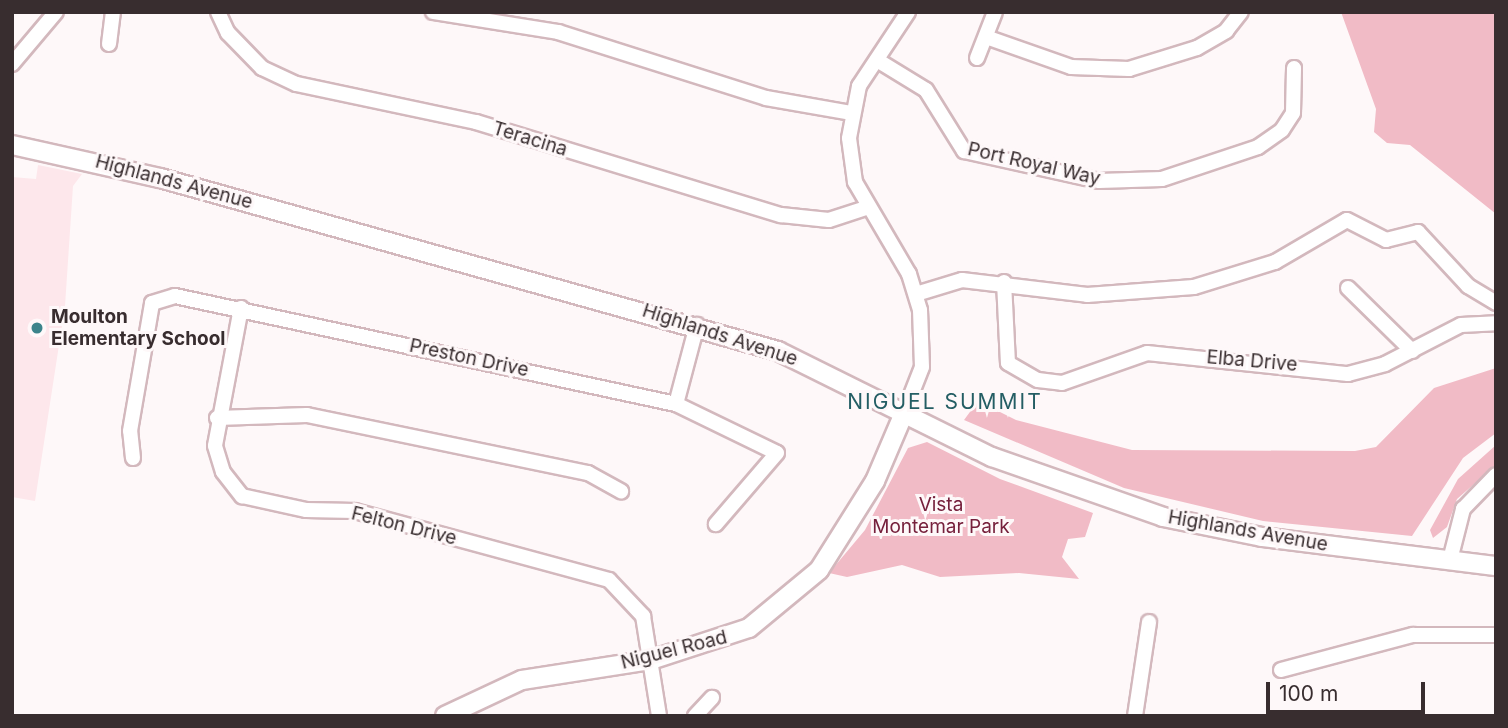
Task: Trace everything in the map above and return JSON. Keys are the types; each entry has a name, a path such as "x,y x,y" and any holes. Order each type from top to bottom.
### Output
{"main road":[{"name":"Highlands Avenue","path":"12,145 66,153 696,325 779,351 992,457 1163,517 1262,537 1496,566"},
{"name":"Niguel Road","path":"445,716 522,680 651,660 749,628 818,570 875,481 904,413"}],"street":[{"path":"12,64 56,12"},
{"path":"108,44 113,12"},
{"name":"Teracina","path":"218,12 228,33 262,68 297,84 475,122 781,215 830,220 867,208"},
{"path":"433,12 558,32 765,98 851,113"},
{"name":"Niguel Road","path":"904,413 925,346 916,293 867,208 850,163 851,113 877,60 908,12"},
{"path":"977,58 995,12"},
{"path":"986,37 1071,67 1129,69 1197,48 1226,31 1241,12"},
{"name":"Port Royal Way","path":"877,60 926,90 964,151 1108,181 1187,173 1266,143 1293,113 1294,68"},
{"path":"916,293 962,280 1004,282 1087,295 1204,285 1275,262 1347,220 1386,240 1418,232 1468,286 1496,303"},
{"name":"Elba Drive","path":"1004,282 1008,363 1038,380 1062,383 1147,353 1348,374 1412,351 1461,325 1496,323"},
{"path":"1348,288 1412,351"},
{"name":"Preston Drive","path":"133,458 130,430 152,303 175,296 241,308 676,404 777,453 716,524"},
{"name":"Felton Drive","path":"241,308 217,418 219,459 242,496 306,510 355,512 608,580 643,616 659,716"},
{"path":"676,404 696,325"},
{"path":"217,418 307,415 588,473 621,491"},
{"path":"1450,560 1463,509 1496,475"},
{"path":"1135,716 1149,622"},
{"path":"1281,670 1413,635 1496,635"},
{"path":"695,716 712,698"}],"shaded area":[{"name":"Moulton Elementary School","path":"38,165 82,174 73,186 65,306 35,501 12,497 12,177 36,179"}],"green space":[{"path":"1341,12 1496,12 1496,214 1410,145 1387,143 1374,132 1376,109"},
{"path":"1496,368 1496,433 1463,458 1412,536 1263,521 1124,488 964,420 978,401 1016,420 1132,450 1355,451 1376,447 1434,388"},
{"name":"Vista Montemar Park","path":"927,442 1000,479 1093,513 1085,537 1068,539 1062,557 1079,579 1019,573 940,577 902,565 847,577 829,573 865,530 908,448"},
{"path":"1496,445 1496,465 1457,499 1447,527 1433,538 1430,530 1458,479"}],"place":[{"name":"Moulton Elementary School","path":"37,328"}],"district":[{"name":"NIGUEL SUMMIT","path":"945,402"}]}
